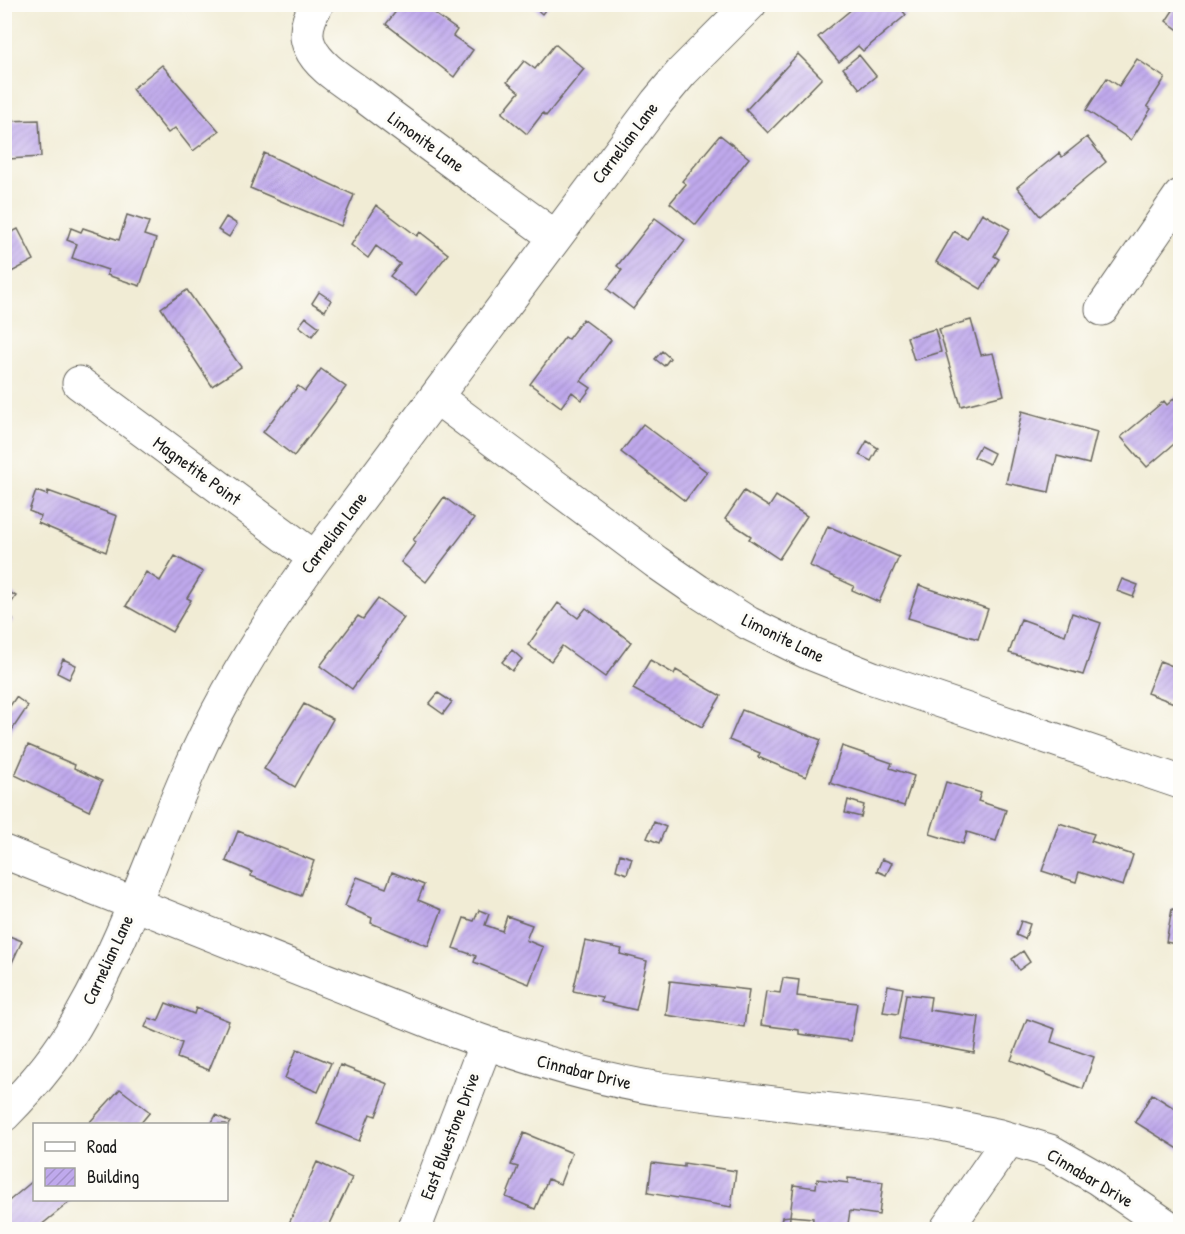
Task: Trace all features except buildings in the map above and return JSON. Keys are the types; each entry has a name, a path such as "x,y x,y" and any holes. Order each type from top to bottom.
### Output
{"street":[{"name":"Limonite Lane","path":"317,4 309,20 307,38 314,54 330,70 555,237"},
{"name":"Carnelian Lane","path":"4,1115 46,1067 82,1016 134,904 190,768 220,706 254,646 315,558 657,102 682,72 750,4"},
{"path":"1102,309 1180,196"},
{"name":"Magnetite Point","path":"79,383 315,558"},
{"name":"Limonite Lane","path":"436,396 657,562 748,623 807,651 873,678 1180,782"},
{"name":"Cinnabar Drive","path":"4,852 486,1043 559,1067 624,1083 967,1128 1050,1151 1097,1178 1173,1230"},
{"name":"East Bluestone Drive","path":"414,1230 486,1043"},
{"path":"946,1230 1009,1139"}]}
